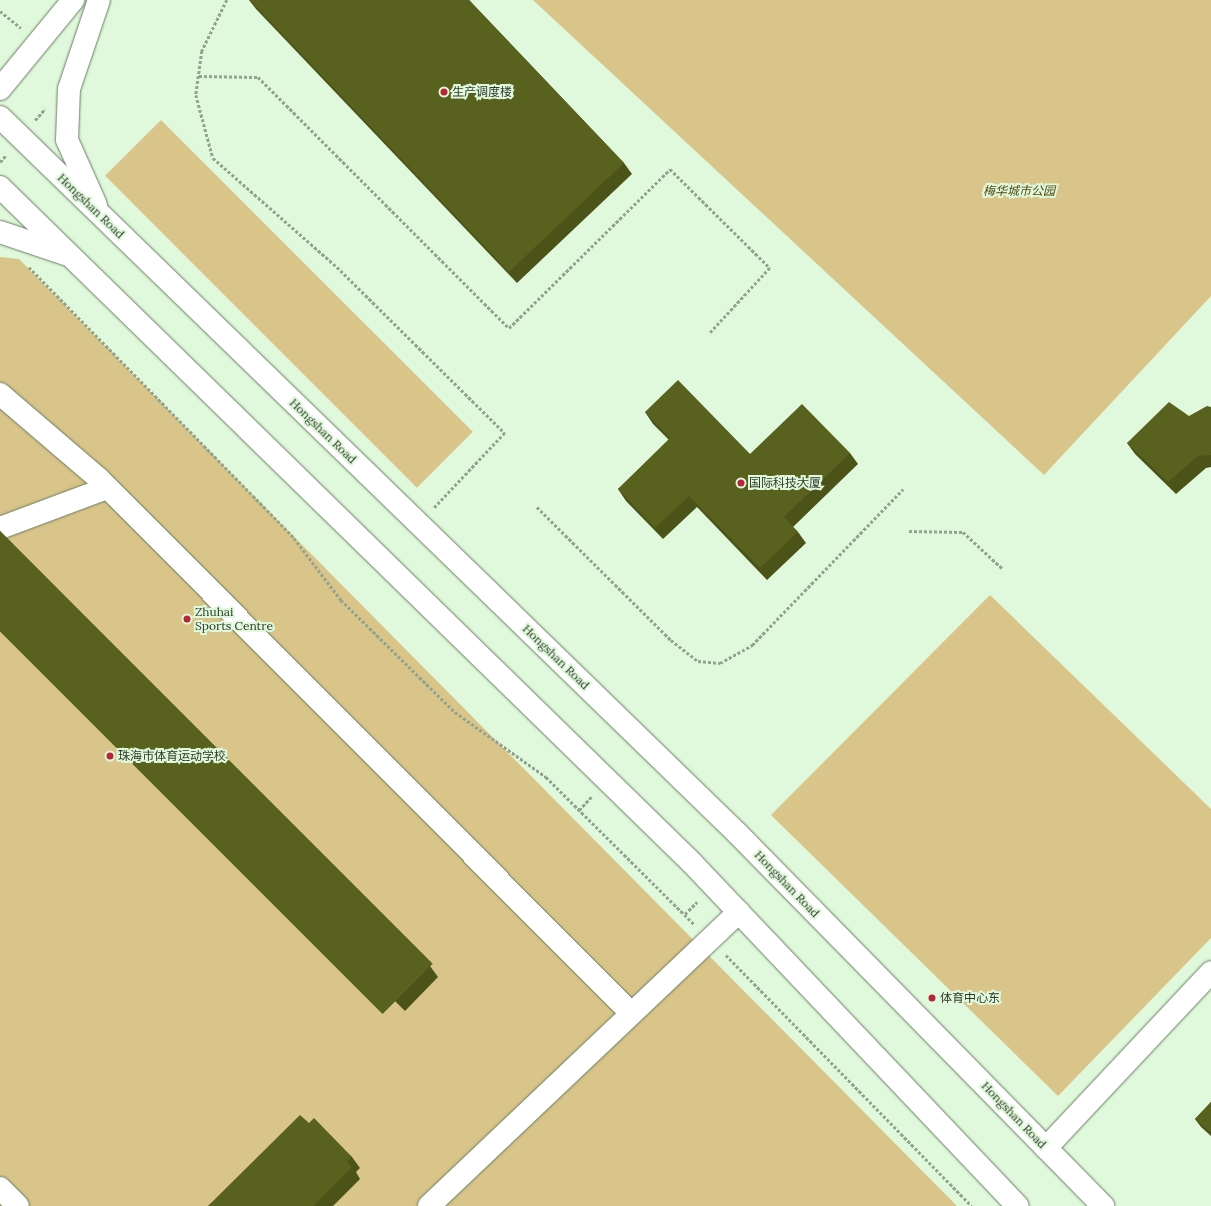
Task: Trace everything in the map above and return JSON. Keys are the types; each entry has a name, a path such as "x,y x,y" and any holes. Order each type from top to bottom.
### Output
{"main road":[{"path":"0,89 73,0"},
{"path":"99,0 69,89 67,140 102,217"},
{"name":"Hongshan Road","path":"0,117 737,833 1103,1206"},
{"path":"0,187 739,912 1018,1206"},
{"path":"0,232 70,256"},
{"path":"0,394 107,488 631,1013"},
{"path":"0,528 107,488"},
{"path":"430,1206 631,1013 739,912"},
{"path":"1046,1148 1211,972"},
{"path":"0,1188 18,1206"}],"path":[{"path":"227,0 202,51 196,95 213,158 337,267 505,433 419,525"},
{"path":"199,76 258,77 510,328 670,169 770,268 709,334"},
{"path":"23,261 294,538 352,611 455,712 529,761 546,776 710,939 972,1206"},
{"path":"537,507 671,640 698,661 720,663 752,645 903,489"},
{"path":"909,531 963,532 1003,569"}],"green space":[{"name":"梅华城市公园","path":"533,0 1211,0 1211,296 1044,475"},
{"path":"161,120 473,432 417,488 105,176"},
{"name":"Zhuhai Sports Centre","path":"0,257 19,259 957,1206 0,1206"},
{"path":"990,595 1211,809 1211,938 1058,1096 771,815"}],"building":[{"name":"生产调度楼","path":"250,0 469,0 624,163 509,272"},
{"name":"国际科技大厦","path":"678,380 750,454 802,404 850,453 784,517 798,532 760,568 689,496 655,528 618,489 670,438 645,412"},
{"path":"1169,402 1189,416 1207,406 1211,407 1211,455 1198,456 1168,482 1127,443"},
{"path":"0,531 433,964 383,1014 0,631"},
{"path":"1211,1102 1211,1133 1195,1119"},
{"path":"300,1115 309,1123 314,1118 352,1157 347,1162 352,1167 313,1206 208,1206"}],"place":[{"name":"生产调度楼","path":"444,92"},
{"name":"国际科技大厦","path":"741,483"},
{"name":"Zhuhai Sports Centre","path":"187,619"},
{"name":"珠海市体育运动学校","path":"110,756"},
{"name":"体育中心东","path":"932,998"}]}
